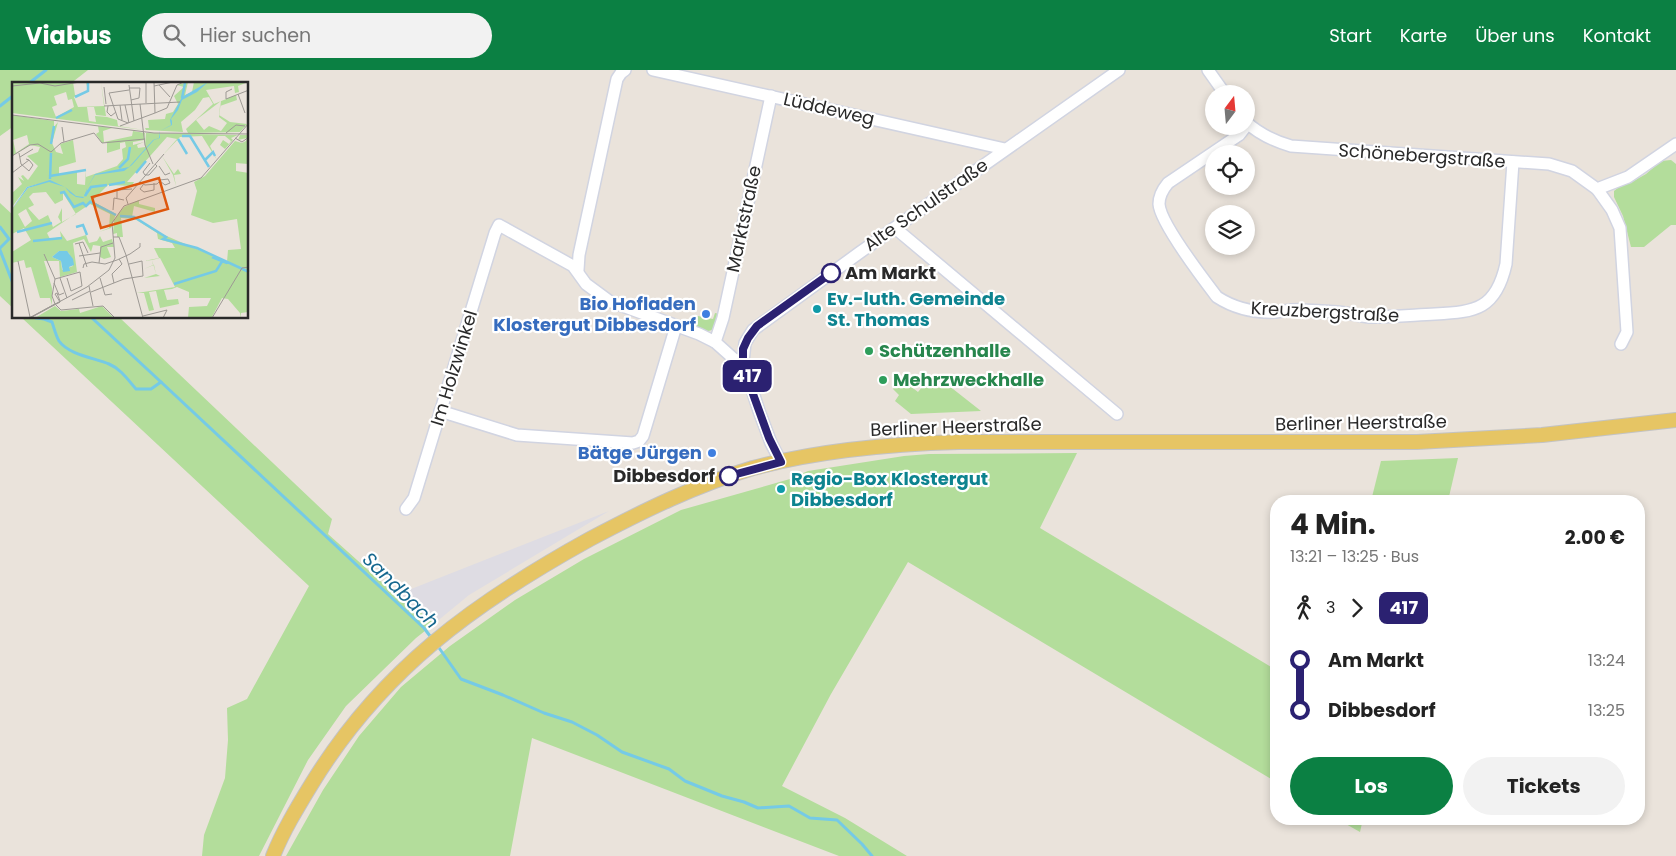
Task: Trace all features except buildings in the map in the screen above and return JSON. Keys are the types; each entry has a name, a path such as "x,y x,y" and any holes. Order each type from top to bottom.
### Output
{"main road":[{"name":"Berliner Heerstraße","path":"273,856 294,812 338,744 378,694 445,632 493,597 550,561 629,518 678,495 728,476 781,462 890,445 959,442 1417,442 1542,435 1676,420"}],"street":[{"path":"625,70 617,79 579,255 578,270 586,284 609,301 715,342 734,359 743,362 766,429 781,462"},
{"name":"Lüddeweg","path":"653,70 1005,149"},
{"name":"Alte Schulstraße","path":"743,362 745,343 757,326 1005,149 1120,70"},
{"path":"1208,70 1219,85"},
{"name":"Marktstraße","path":"715,342 723,318 771,96"},
{"name":"Schönebergstraße","path":"1255,130 1277,142 1303,148 1560,166 1583,177 1597,189 1612,210 1620,228 1627,332 1621,344"},
{"name":"Kreuzbergstraße","path":"1239,135 1168,183 1163,188 1159,205 1161,214 1217,297 1226,303 1244,309 1276,312 1292,309 1348,313 1372,317 1449,314 1469,311 1479,307 1490,300 1495,294 1504,276 1513,162"},
{"path":"1597,189 1628,177 1675,146"},
{"name":"Im Holzwinkel","path":"406,509 414,498 499,225 567,262 578,270"},
{"path":"895,228 1117,414"},
{"path":"440,411 517,435 634,443 643,436 676,326"}],"shaded area":[{"path":"609,511 469,595 435,623 396,595"}],"green space":[{"path":"0,70 88,70 73,82 12,82 12,127 0,136"},
{"path":"1671,160 1676,164 1676,225 1671,225 1644,247 1631,247 1623,216 1614,197 1614,191 1646,174 1661,161"},
{"path":"0,203 12,214 12,307 0,296"},
{"path":"715,313 720,314 713,329 704,331 692,328 692,316 713,319"},
{"path":"23,319 121,319 332,519 328,534 396,595 435,623 416,638 346,706 308,760 259,856 202,856 204,835 225,778 228,740 227,708 247,699 309,586"},
{"path":"933,374 981,411 911,414 895,401 899,395 893,389 901,379 918,392"},
{"path":"1077,453 1040,528 1270,666 1270,778 908,562 831,694 782,786 845,818 907,856 839,856 532,738 510,856 286,856 323,790 359,736 401,687 450,646 515,600 584,559 681,510 790,479 808,471 929,454"},
{"path":"1458,458 1449,495 1372,495 1381,461"},
{"path":"1348,825 1362,825 1360,832"}],"waterway":[{"path":"31,82 46,70"},
{"path":"0,106 12,97"},
{"name":"Sandbach","path":"0,227 9,239 0,248"},
{"name":"Sandbach","path":"0,250 12,281"},
{"name":"Sandbach","path":"44,319 52,322 58,339 63,346 76,353 113,366 136,389 151,389 161,382 424,628 433,640"},
{"path":"93,319 161,382"},
{"name":"Sandbach","path":"437,645 461,679 544,713 572,722 597,735 622,752 669,769 685,781 722,796 758,808 789,806 810,818 837,820 872,856"}],"bus line":[{"name":"417","path":"729,476 781,462 769,438 745,372 742,355 745,343 753,330 765,320 831,273"}],"place":[{"name":"Am Markt","path":"831,273"},
{"name":"Ev.-luth. Gemeinde St. Thomas","path":"817,309"},
{"name":"Bio Hofladen Klostergut Dibbesdorf","path":"706,314"},
{"name":"Schützenhalle","path":"869,351"},
{"name":"Mehrzweckhalle","path":"883,380"},
{"name":"Bätge Jürgen","path":"712,453"},
{"name":"Dibbesdorf","path":"729,476"},
{"name":"Regio-Box Klostergut Dibbesdorf","path":"781,489"}]}
